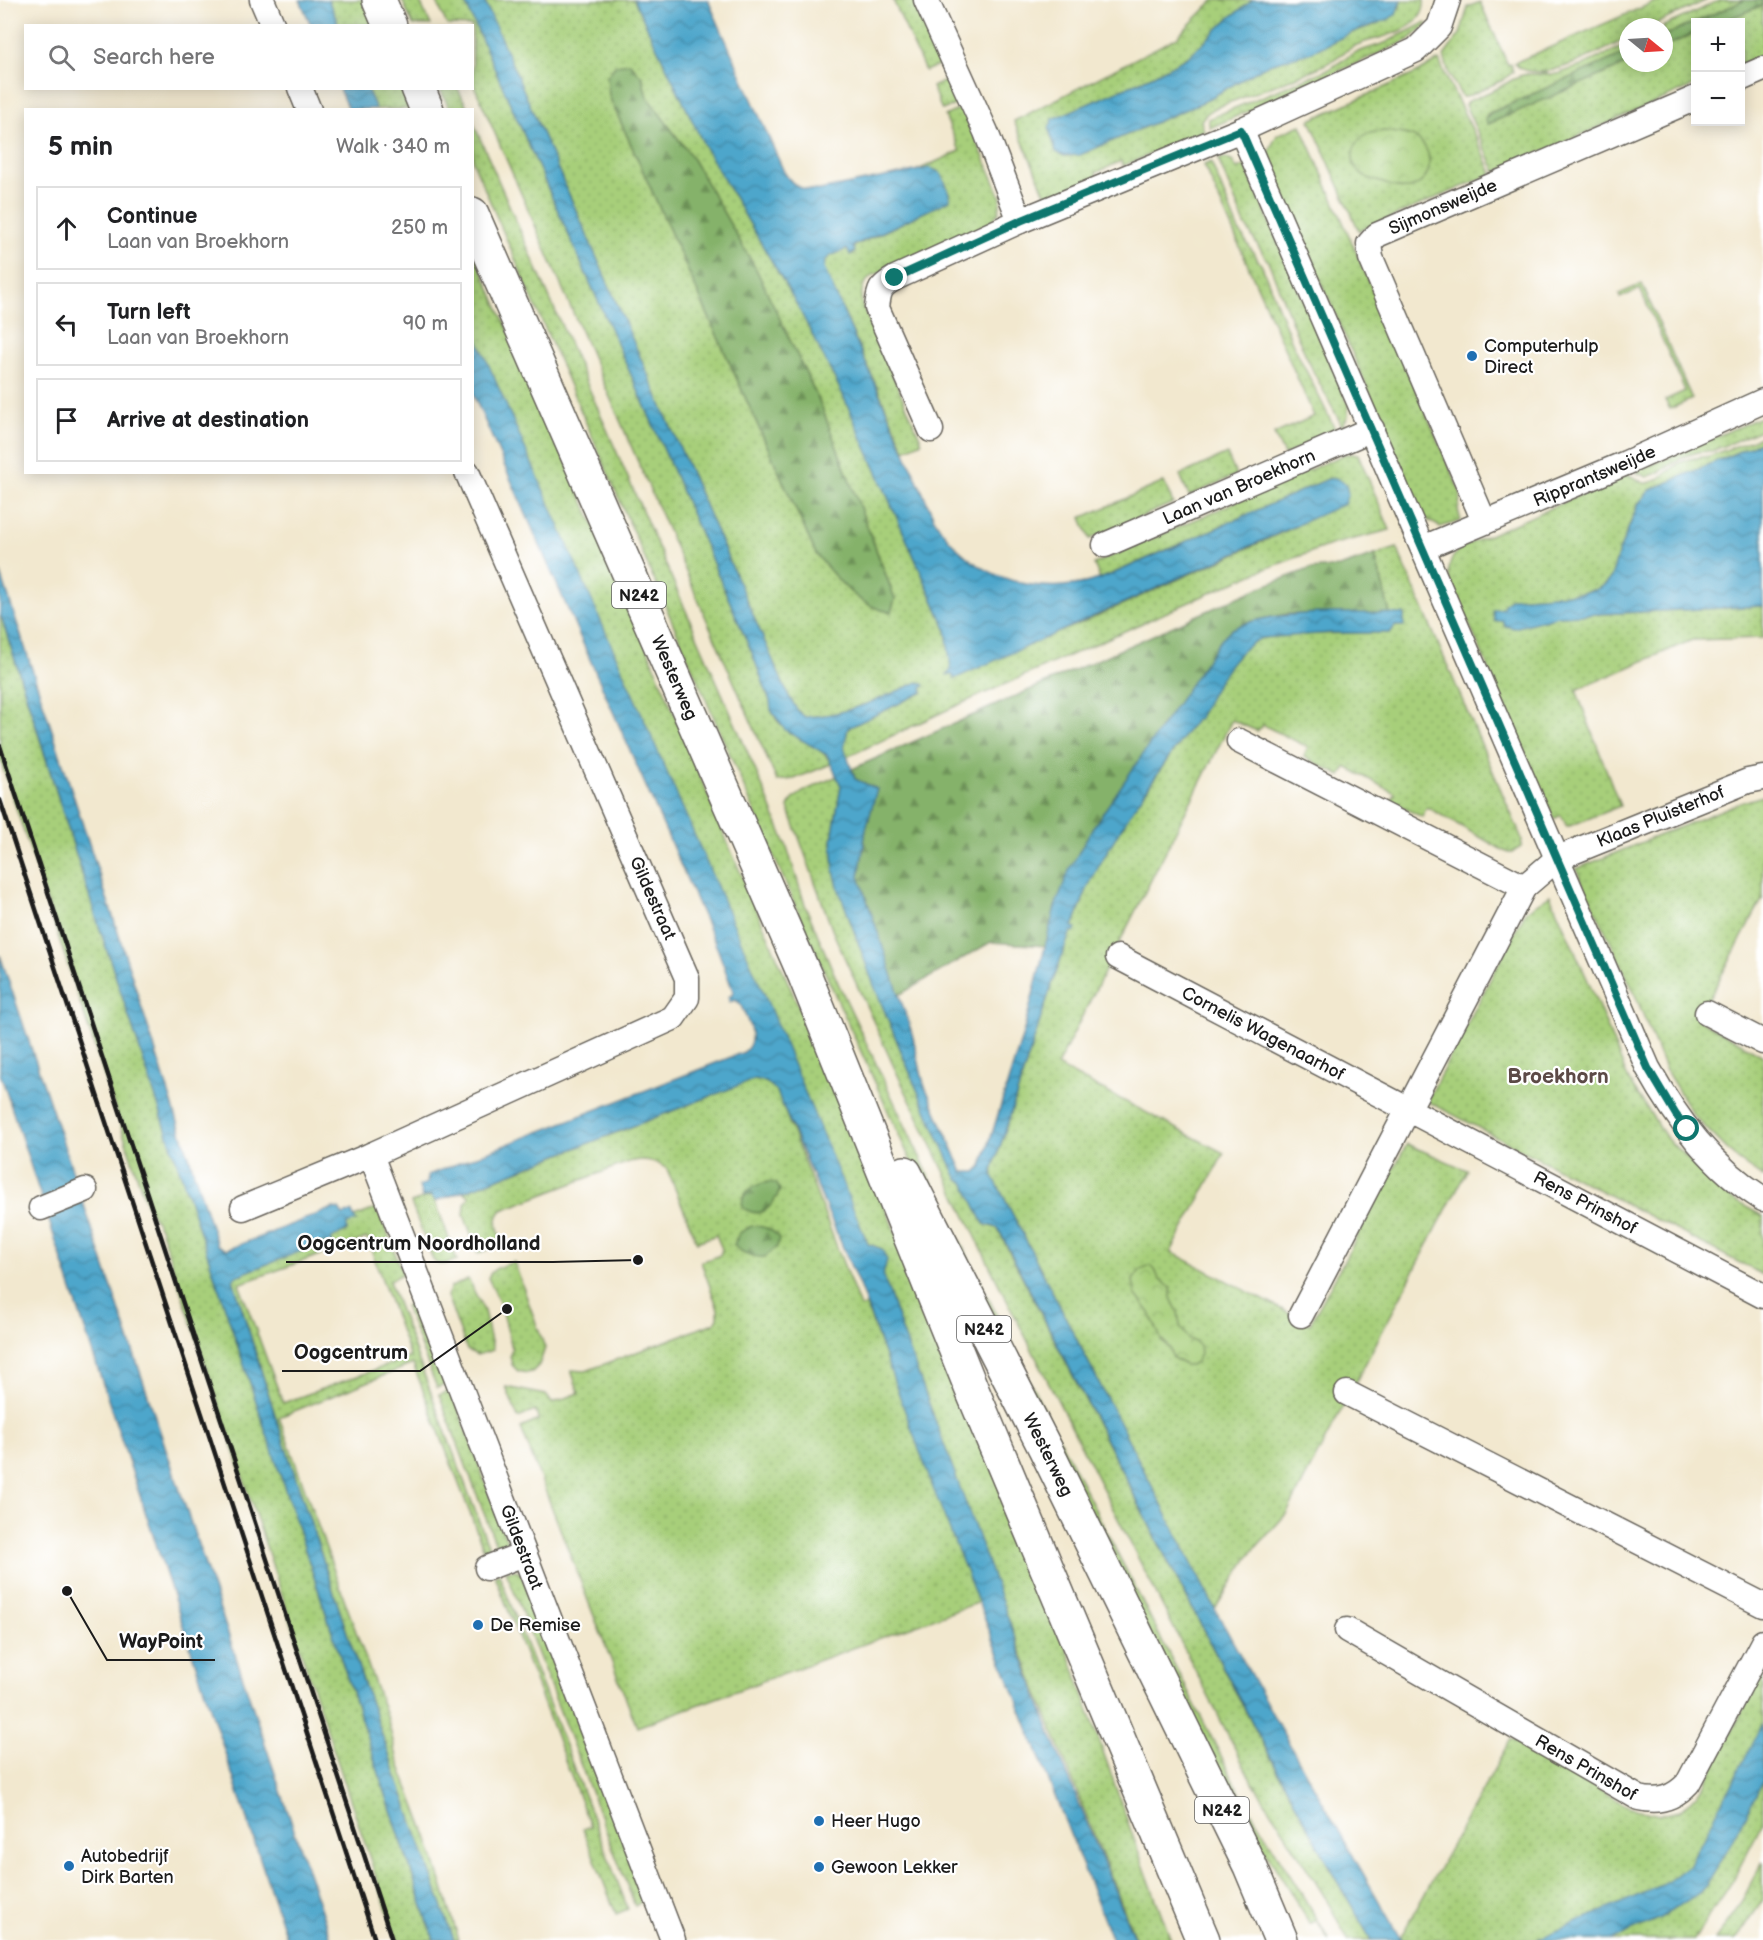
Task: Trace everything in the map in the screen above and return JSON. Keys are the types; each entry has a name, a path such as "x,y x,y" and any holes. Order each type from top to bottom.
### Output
{"main road":[{"path":"379,0 389,24"},
{"path":"419,90 426,108"},
{"name":"Westerweg","path":"474,219 805,976 967,1379 1203,1940"},
{"name":"Westerweg","path":"805,976 1045,1448 1250,1866 1281,1940"}],"street":[{"path":"262,0 272,24"},
{"path":"926,0 986,132 1020,221"},
{"path":"931,430 877,308 882,286 1020,221 1241,130 1416,50 1439,27 1448,0"},
{"path":"1745,77 1763,69"},
{"path":"301,90 308,108"},
{"name":"Sijmonsweijde","path":"1485,521 1371,258 1369,244 1377,235 1691,100"},
{"path":"1241,130 1648,1068 1676,1115 1720,1167 1733,1179 1763,1199"},
{"name":"Ripprantsweijde","path":"1423,548 1626,463 1763,401"},
{"name":"Laan van Broekhorn","path":"1106,546 1372,429"},
{"name":"Gildestraat","path":"243,1208 371,1155 674,1018 687,998 687,978 468,474"},
{"path":"1239,741 1524,887"},
{"name":"Klaas Pluisterhof","path":"1558,858 1748,781 1763,778"},
{"path":"1301,1315 1524,887 1558,858"},
{"name":"Cornelis Wagenaarhof","path":"1118,957 1408,1109"},
{"path":"1707,1013 1763,1042"},
{"name":"Rens Prinshof","path":"1408,1109 1763,1296"},
{"name":"Gildestraat","path":"371,1155 673,1940"},
{"path":"40,1208 85,1190"},
{"path":"1347,1393 1763,1605"},
{"path":"486,1568 524,1554"},
{"name":"Rens Prinshof","path":"1347,1630 1629,1793 1648,1800 1670,1797 1688,1783 1763,1642"}],"green space":[{"path":"328,0 364,0 375,24 339,24"},
{"path":"402,0 419,0 431,24 413,24"},
{"path":"436,0 464,0 752,653 773,713 779,723 825,755 831,764 794,779 777,781 474,85 474,24 447,24"},
{"path":"484,0 634,0 706,149 795,301 842,393 946,629 953,675 1079,624 1297,526 1328,479 1100,579 1094,564 1345,454 1358,454 1390,530 1330,545 1257,572 847,757 844,747 848,728 923,692 924,686 918,682 849,710 805,717 798,711 788,695","holes":["642,77 647,97 691,156 757,271 820,403 895,599 891,612 816,554 609,96"]},
{"path":"893,0 914,0 942,64 925,71"},
{"path":"1214,0 1253,0 1228,19 1188,57 1152,76 1053,119 1050,134 1064,156 1080,155 1205,101 1269,64 1309,53 1353,32 1377,24 1400,7 1401,0 1424,0 1419,18 1402,30 1357,45 1315,69 1216,108 1203,117 1201,121 1204,131 1123,166 1121,161 1096,173 1097,177 1047,198 1014,121 1176,38"},
{"path":"1659,0 1707,0 1668,18 1619,18 1619,42 1570,65 1538,72 1524,70 1514,63"},
{"path":"1720,0 1745,0 1704,18 1691,18 1691,24 1673,32 1673,22"},
{"path":"1745,0 1763,0 1763,5 1731,18 1704,18"},
{"path":"1480,2 1513,72 1503,80 1462,97 1449,74 1444,56 1460,34 1468,7"},
{"path":"1763,5 1763,55 1745,63 1745,18 1731,18"},
{"path":"1424,23 1428,24 1409,40 1210,128 1208,119 1331,68 1354,53 1385,43"},
{"path":"1691,24 1691,35 1673,43 1673,32"},
{"path":"1691,35 1691,87 1496,172 1465,105 1468,101 1519,76 1557,74 1581,66 1619,48 1619,56 1487,114 1488,124 1619,67 1619,72 1673,72 1673,43"},
{"path":"1619,56 1619,67 1488,124 1485,119 1490,113"},
{"path":"1439,60 1492,174 1359,231 1310,120 1417,73"},
{"path":"630,63 642,77 647,97 691,156 757,271 820,403 895,599 891,612 868,605 858,598 840,582 816,554 609,96 607,76 616,65"},
{"path":"950,79 960,103 942,110 932,87"},
{"path":"367,90 403,90 412,108 376,108"},
{"path":"440,90 458,90 468,108 450,108"},
{"path":"962,107 1001,197 999,212 990,223 870,277 863,287 862,305 922,442 905,450 824,268 825,261 830,256 847,249 851,255 855,252 853,247 949,200 947,186 941,176 933,170 926,169 913,172 960,151 945,116"},
{"path":"474,125 761,783 787,847 805,905 839,985 952,1225 1242,1797 1330,1940 1317,1920 1310,1924 1240,1810 960,1262 908,1155 808,935 474,164"},
{"path":"1301,125 1461,494 1458,510 1461,521 1440,527 1424,518 1273,171 1269,151 1277,135"},
{"path":"1384,131 1413,136 1425,147 1429,169 1422,181 1409,188 1400,188 1369,179 1358,172 1353,160 1355,147 1364,136"},
{"path":"1226,158 1233,162 1237,169 1245,166 1348,404 1348,416 1342,426 1298,338 1269,263 1245,225 1218,159"},
{"path":"1211,162 1238,229 1262,266 1292,342 1336,431 1284,455 1274,434 1314,416 1204,165"},
{"path":"474,253 631,609 729,846 875,1183 1062,1634 1171,1940 1136,1940 1005,1611 883,1275 882,1249 868,1244 474,338"},
{"path":"1642,284 1692,399 1670,409 1665,400 1685,391 1640,289 1620,298 1619,294"},
{"path":"1763,416 1763,429 1712,451 1685,456 1660,472 1647,477 1635,472"},
{"path":"1763,436 1763,441 1650,490 1638,504 1611,577 1606,584 1582,593 1512,598 1504,605 1503,623 1514,628 1558,616 1763,606 1763,638 1692,640 1576,690 1620,806 1567,827 1561,815 1554,819 1449,578 1453,557 1462,547 1628,474 1643,483 1648,483 1657,480 1679,463 1709,456"},
{"path":"1227,454 1236,475 1189,496 1180,475"},
{"path":"1164,482 1173,503 1090,539 1081,518"},
{"path":"1397,548 1522,839 1521,847 1513,852 1506,852 1427,807 1422,817 1391,801 1395,793 1346,767 1341,776 1304,757 1308,747 1263,725 1257,731 1232,720 1057,1066 1224,1153 1171,1252 1310,1324 1407,1144 1467,1170 1287,1513 1251,1553 1215,1609 993,1176 993,1168 1050,990 1071,931 1075,928 1073,927 1084,897 1102,859 1127,818 1195,720 1229,665 1245,647 1269,636 1390,633 1395,626 1403,626 1404,614 1390,614 1375,555"},
{"path":"1375,555 1390,614 1287,614 1248,622 1055,907 1046,946 991,942 899,995 859,877 866,829 877,789 855,779 852,769 1261,587 1309,569 1339,567"},
{"path":"0,613 92,905 434,1940 397,1940 160,1228 147,1206 0,759"},
{"path":"837,776 841,786 832,839 834,871 839,890 873,983 915,1085 958,1180 964,1182 984,1224 997,1228 1180,1586 1371,1940 1348,1940 1325,1897 1249,1776 995,1277 894,1067 833,932 788,807 803,792"},
{"path":"1763,796 1763,898 1698,1019 1763,1056 1763,1177 1739,1161 1694,1116 1665,1069 1634,992 1576,869 1739,803"},
{"path":"1550,895 1629,1081 1668,1140 1733,1200 1763,1216 1763,1275 1427,1101 1526,911"},
{"path":"755,1079 770,1085 780,1099 860,1307 866,1306 979,1602 637,1727 521,1428 539,1420 535,1411 518,1418 506,1387 546,1395 552,1403 579,1393 571,1370 586,1371 714,1323 718,1318 718,1309 701,1262 720,1255 722,1249 716,1235 697,1242 667,1169 649,1161 629,1162 502,1210 497,1222 503,1244 478,1253 464,1215 465,1204 470,1196 463,1192"},
{"path":"768,1182 776,1183 780,1190 774,1202 766,1210 756,1213 743,1208 742,1202 745,1194 753,1187"},
{"path":"433,1195 457,1260 445,1264 439,1264 433,1260 411,1203"},
{"path":"378,1208 403,1274 389,1281 491,1553 486,1555 413,1364 279,1417 388,1721 398,1761 427,1836 459,1940 454,1940 448,1924 360,1672 233,1280 235,1276 325,1242 331,1243 330,1240 347,1231 346,1224 355,1221 354,1217","holes":["367,1238 410,1357 283,1403 239,1284"]},
{"path":"752,1226 767,1229 779,1239 777,1247 765,1257 748,1254 734,1245 739,1233"},
{"path":"514,1262 545,1348 539,1365 532,1372 527,1373 518,1371 512,1365 510,1355 512,1348 501,1305 488,1278 495,1269"},
{"path":"1151,1266 1159,1279 1171,1288 1171,1298 1178,1312 1180,1326 1188,1338 1199,1345 1200,1354 1196,1362 1191,1365 1185,1365 1173,1358 1169,1348 1161,1339 1150,1313 1135,1294 1133,1280 1140,1270"},
{"path":"468,1279 484,1311 493,1350 477,1355 467,1350 447,1296 451,1287"},
{"path":"414,1302 419,1305 449,1383 437,1388 405,1306"},
{"path":"451,1390 507,1541 504,1547 498,1550 439,1395"},
{"path":"515,1570 521,1573 644,1896 635,1906 506,1571"},
{"path":"499,1574 628,1909 616,1914 583,1829 590,1826 495,1575"},
{"path":"1763,1672 1763,1822 1737,1872 1694,1940 1399,1940 1511,1739 1631,1808 1659,1815 1680,1811 1704,1786"},
{"path":"1763,1861 1763,1900 1736,1940 1715,1940 1738,1908"}],"water":[{"path":"300,0 328,0 339,24 311,24"},
{"path":"464,0 484,0 788,695 798,711 805,717 835,713 877,700 918,682 925,685 922,688 923,692 848,728 844,747 855,779 877,789 866,829 859,877 912,1033 924,1084 963,1172 976,1172 982,1166 1023,1034 1055,907 1070,868 1092,829 1219,642 1232,629 1249,622 1269,618 1316,613 1404,614 1404,626 1395,626 1390,633 1332,633 1262,638 1241,652 1223,674 1198,720 1196,719 1128,817 1089,885 1073,927 1076,928 1074,932 1071,931 1050,990 993,1168 993,1176 1215,1609 1401,1940 1371,1940 1227,1675 998,1228 984,1224 964,1182 958,1180 915,1085 873,983 839,890 834,871 832,839 841,786 827,755 785,730 771,710 770,701 752,653"},
{"path":"634,0 708,0 784,172 799,187 820,190 929,168 939,172 943,177 950,200 853,246 855,252 850,255 847,249 830,256 825,261 824,268 934,518 949,540 968,557 988,571 1011,580 1035,585 1060,586 1085,583 1110,575 1328,479 1336,478 1346,484 1348,494 1344,504 954,679 953,675 947,675 951,670 946,629 842,393 795,301 706,149"},
{"path":"1253,0 1401,0 1396,14 1389,19 1353,32 1309,53 1269,64 1205,101 1080,155 1064,156 1056,152 1049,128 1053,119 1152,76 1188,57 1228,19"},
{"path":"339,90 367,90 376,108 348,108"},
{"path":"474,331 765,996 868,1244 882,1249 887,1260 883,1275 903,1333 1052,1737 1135,1940 1112,1940 933,1488 861,1290 776,1091 764,1081 755,1079 462,1192 435,1201 431,1195 422,1198 419,1186 427,1183 428,1175 744,1052 751,1041 750,1028 740,1003 735,1000 730,1002 728,997 733,991 718,950 474,396"},
{"path":"1763,441 1763,606 1558,616 1514,628 1505,626 1502,620 1494,621 1493,610 1502,608 1512,598 1582,593 1606,584 1611,577 1639,503 1650,490"},
{"path":"0,571 217,1245 226,1250 333,1208 339,1209 343,1215 352,1212 356,1221 347,1224 347,1231 330,1239 332,1243 326,1245 325,1242 236,1276 233,1280 360,1672 454,1940 434,1940 92,905 0,613"},
{"path":"0,955 331,1940 287,1940 0,1073"},
{"path":"1763,1723 1763,1781 1722,1860 1699,1893 1660,1918 1611,1940 1536,1940 1662,1885 1690,1864"}],"railway":[{"path":"0,746 392,1940"},
{"path":"0,800 375,1940"}],"place":[{"name":"Computerhulp Direct","path":"1472,356"},
{"name":"Oogcentrum Noordholland","path":"638,1260"},
{"name":"Oogcentrum","path":"507,1309"},
{"name":"WayPoint","path":"67,1591"},
{"name":"De Remise","path":"478,1625"},
{"name":"Heer Hugo","path":"819,1821"},
{"name":"Autobedrijf Dirk Barten","path":"69,1866"},
{"name":"Gewoon Lekker","path":"819,1867"}],"district":[{"name":"Broekhorn","path":"1558,1076"}],"route":[{"path":"895,278 1020,221 1241,130 1648,1068 1662,1094 1687,1129"}]}
